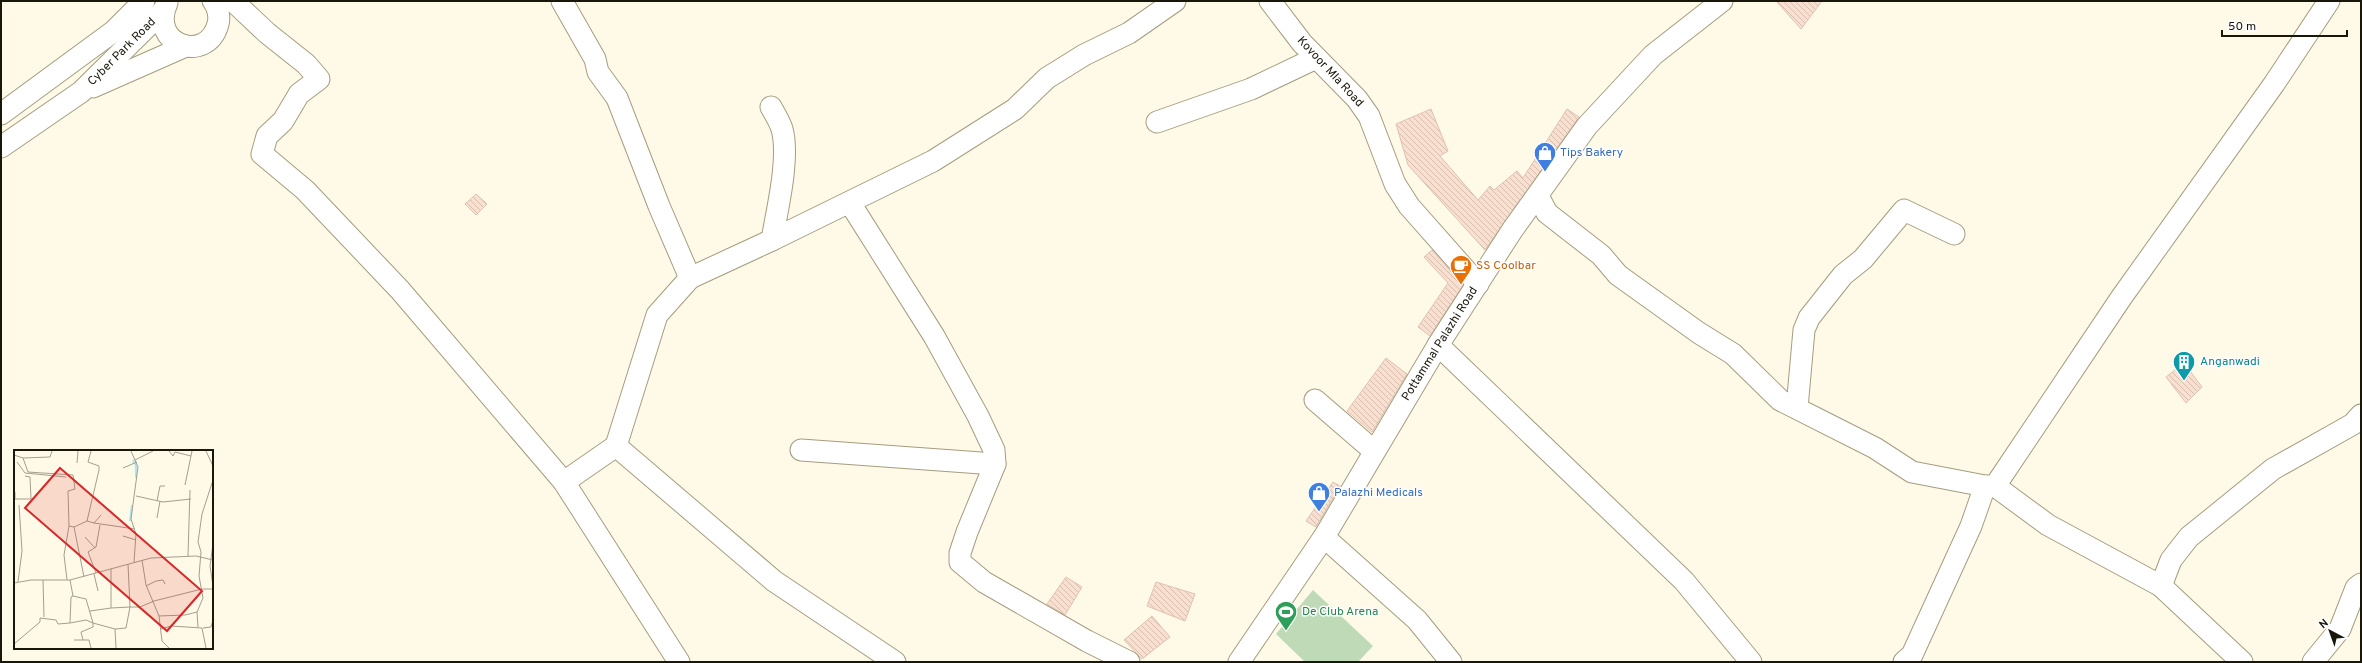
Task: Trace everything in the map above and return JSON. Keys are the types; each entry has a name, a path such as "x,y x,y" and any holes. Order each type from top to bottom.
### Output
{"street":[{"path":"1,114 114,32 144,1"},
{"path":"1,147 81,92 186,46 204,43 211,38 216,30 218,12 213,1"},
{"path":"233,1 267,33 306,64 319,79 299,94 283,121 266,136 262,154 305,190 400,290 564,482 678,662"},
{"path":"562,1 595,59 598,72 617,98 659,206 690,278"},
{"path":"564,482 616,446 658,315 690,278 850,203 934,161 1015,109 1039,86 1060,70 1084,55 1129,33 1175,1"},
{"name":"Kovoor Mla Road","path":"1270,1 1302,43 1357,99 1369,116 1395,184 1409,206 1478,284"},
{"name":"Pottammal Palazhi Road","path":"1246,659 1324,537 1438,344 1513,229 1587,126 1612,97 1653,55 1722,1"},
{"path":"1904,662 1912,655 1990,486 2121,298 2274,84 2329,1"},
{"path":"166,6 162,20 167,33 177,43 186,46"},
{"name":"Cyber Park Road","path":"81,92 166,6"},
{"path":"1157,122 1251,89 1316,58"},
{"path":"771,107 782,128 785,144 784,166 772,240"},
{"path":"1538,196 1547,213 1601,255 1618,275 1699,334 1733,354 1780,400 1876,448 1912,472 1990,486 2048,525 2161,586 2242,662"},
{"path":"850,203 934,336 981,422 994,450 995,464 967,532 960,554 960,562 984,582 1129,662"},
{"path":"1797,408 1804,330 1809,318 1843,275 1863,259 1904,210 1954,234"},
{"path":"1438,344 1684,581 1750,662"},
{"path":"1315,400 1374,451"},
{"path":"2161,586 2171,560 2189,537 2273,469 2353,424 2361,415"},
{"path":"616,446 774,581 895,662"},
{"path":"801,450 995,464"},
{"path":"1324,537 1417,620 1451,662"},
{"path":"2313,662 2340,629 2356,588 2361,584"}],"green space":[{"path":"1313,590 1373,646 1358,662 1305,662 1276,634"}],"building":[{"path":"1776,1 1822,1 1801,29"},
{"path":"1431,109 1448,151 1440,156 1478,200 1490,186 1494,190 1517,171 1523,178 1567,109 1579,117 1485,250 1408,165 1396,124"},
{"path":"476,194 487,204 476,215 465,204"},
{"path":"1432,250 1463,285 1430,336 1418,327 1448,283 1424,257"},
{"path":"1386,358 1407,374 1372,432 1347,411"},
{"name":"Anganwadi","path":"2184,363 2202,387 2186,403 2166,377"},
{"path":"1333,482 1340,486 1316,527 1306,521"},
{"path":"1066,577 1082,587 1065,615 1047,604"},
{"path":"1156,582 1195,594 1185,621 1147,606"},
{"path":"1152,616 1170,637 1142,659 1124,640"}],"place":[{"name":"Tips Bakery","path":"1545,172"},
{"name":"SS Coolbar","path":"1461,286"},
{"name":"Anganwadi","path":"2184,382"},
{"name":"Palazhi Medicals","path":"1319,512"},
{"name":"De Club Arena","path":"1286,632"}]}
